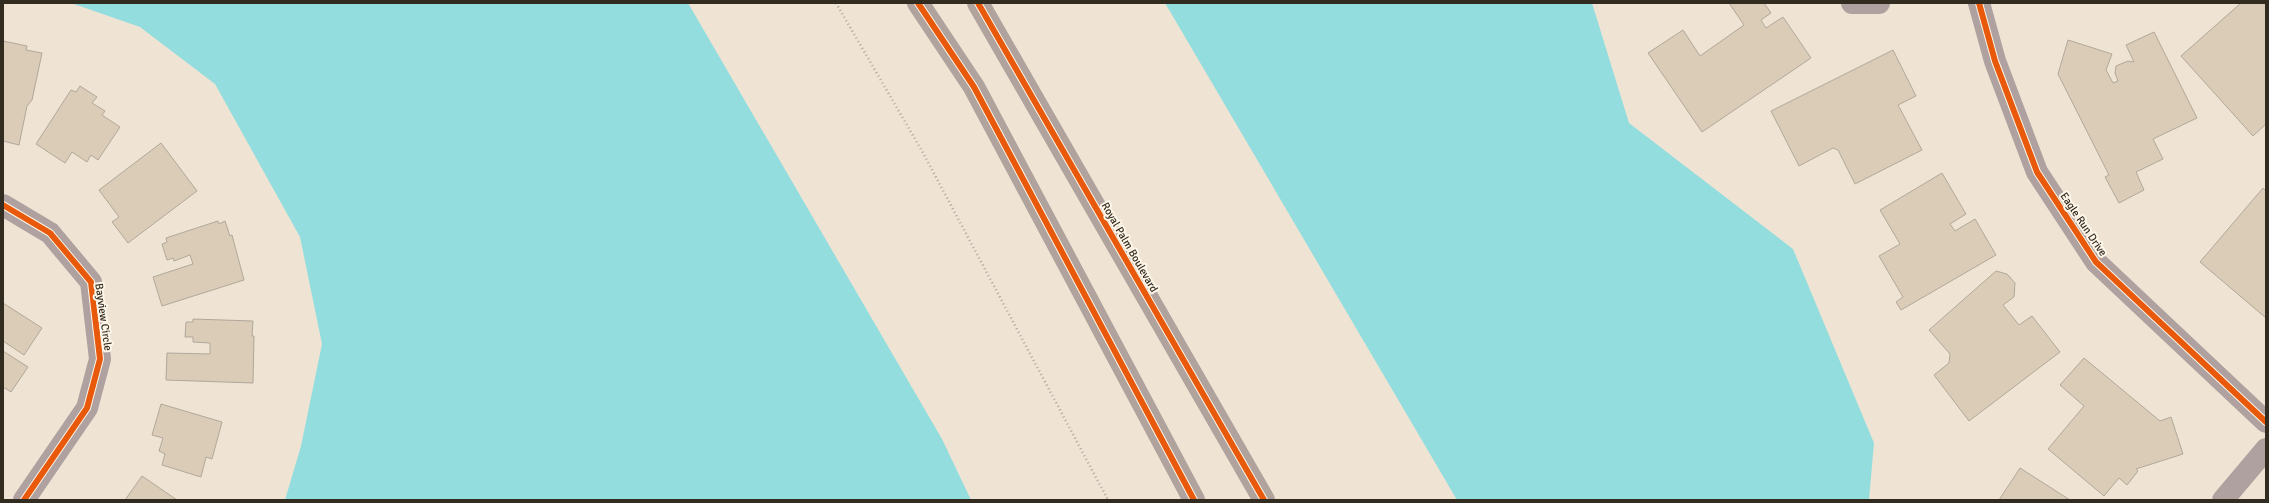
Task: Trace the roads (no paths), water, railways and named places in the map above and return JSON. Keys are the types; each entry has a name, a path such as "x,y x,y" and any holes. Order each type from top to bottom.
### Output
{"main road":[{"path":"918,3 974,87 1194,500"},
{"name":"Royal Palm Boulevard","path":"978,3 1264,500"}],"street":[{"path":"1852,3 1879,3"},
{"name":"Eagle Run Drive","path":"1979,3 1995,61 2037,172 2096,262 2266,422"},
{"name":"Bayview Circle","path":"3,205 50,233 91,282 100,359 88,408 24,500"},
{"path":"2223,500 2266,448"}],"water":[{"path":"71,3 688,3 942,439 971,500 285,500 301,446 322,344 300,237 215,84 140,27"},
{"path":"1165,3 1592,3 1629,123 1793,249 1874,443 1869,500 1457,500"}]}
